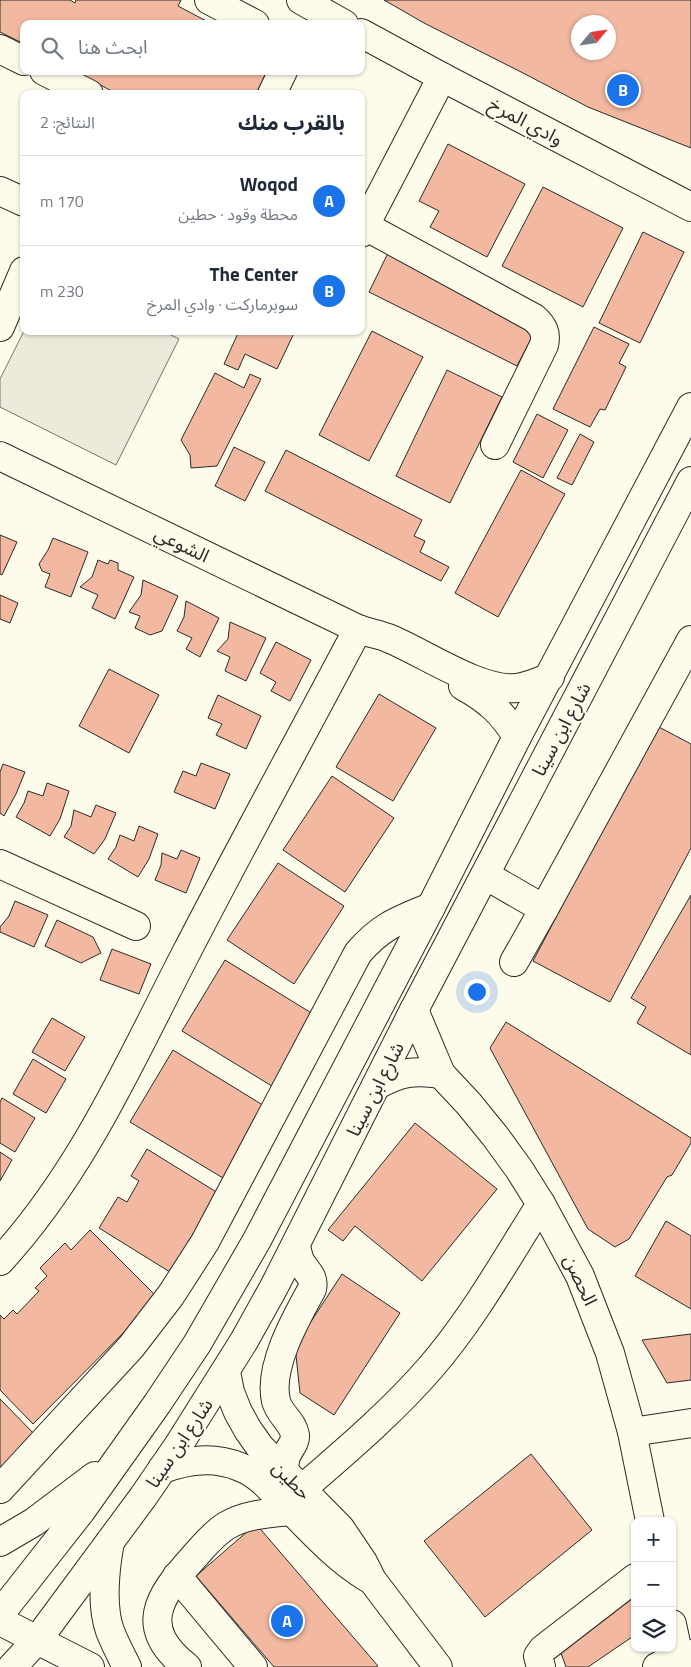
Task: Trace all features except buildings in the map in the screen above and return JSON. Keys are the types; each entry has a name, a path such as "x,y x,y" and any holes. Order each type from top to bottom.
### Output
{"street":[{"path":"209,0 248,20"},
{"path":"310,2 338,20"},
{"name":"وادي المرخ","path":"365,35 691,207"},
{"path":"0,49 20,59"},
{"path":"52,75 81,90"},
{"path":"274,90 281,75"},
{"path":"365,226 442,77"},
{"path":"0,191 20,200"},
{"path":"365,231 534,318 545,330 546,338 544,345 495,445"},
{"path":"0,326 20,280"},
{"name":"شارع ابن سينا","path":"0,1614 75,1519 122,1455 197,1344 257,1240 431,907 517,737 691,407"},
{"name":"الشوعي","path":"0,456 361,630 384,646 475,692 499,711 517,737"},
{"name":"شارع ابن سينا","path":"38,1639 162,1470 226,1372 266,1302 414,1010 690,486"},
{"path":"0,1261 51,1198 91,1136 193,940 361,630"},
{"name":"الشوعي","path":"361,630 388,637 481,682 498,687 516,688 534,684 550,676"},
{"path":"514,962 691,640"},
{"path":"0,864 136,926"},
{"path":"485,875 544,909"},
{"path":"0,1489 16,1474 131,1347 175,1289 206,1242 358,953 383,928 431,907"},
{"name":"الحصن","path":"414,1010 440,1074 469,1104 495,1136 541,1204 569,1254 596,1314 610,1353 632,1432 649,1517"},
{"path":"377,1085 407,1072 424,1071 440,1074"},
{"path":"187,1667 173,1656 163,1642 158,1626 158,1609 165,1593 177,1576 214,1535 226,1526 253,1515 293,1490 370,1431 431,1367 462,1328 541,1204"},
{"path":"293,1490 286,1458 295,1434 279,1410 275,1390 276,1378 289,1334 313,1284 311,1274 299,1259 296,1246"},
{"name":"حطين","path":"226,1372 236,1405 248,1430 293,1490 339,1558 372,1580 438,1667"},
{"path":"632,1432 691,1423"},
{"path":"0,1542 34,1522 122,1455"},
{"name":"حطين","path":"162,1470 182,1462 202,1459 222,1461 242,1467 260,1479 293,1490"},
{"path":"110,1540 105,1568 105,1595 109,1629 127,1667"},
{"path":"177,1576 253,1667"},
{"path":"541,1667 538,1656 543,1649 631,1581"},
{"path":"0,1621 90,1667"},
{"path":"9,1662 27,1645 38,1639"}],"shaded area":[{"path":"22,335 171,335 179,339 116,465 0,407 0,379"}],"place":[{"name":"The Center","path":"623,90"},
{"name":"Woqod","path":"287,1621"}]}
